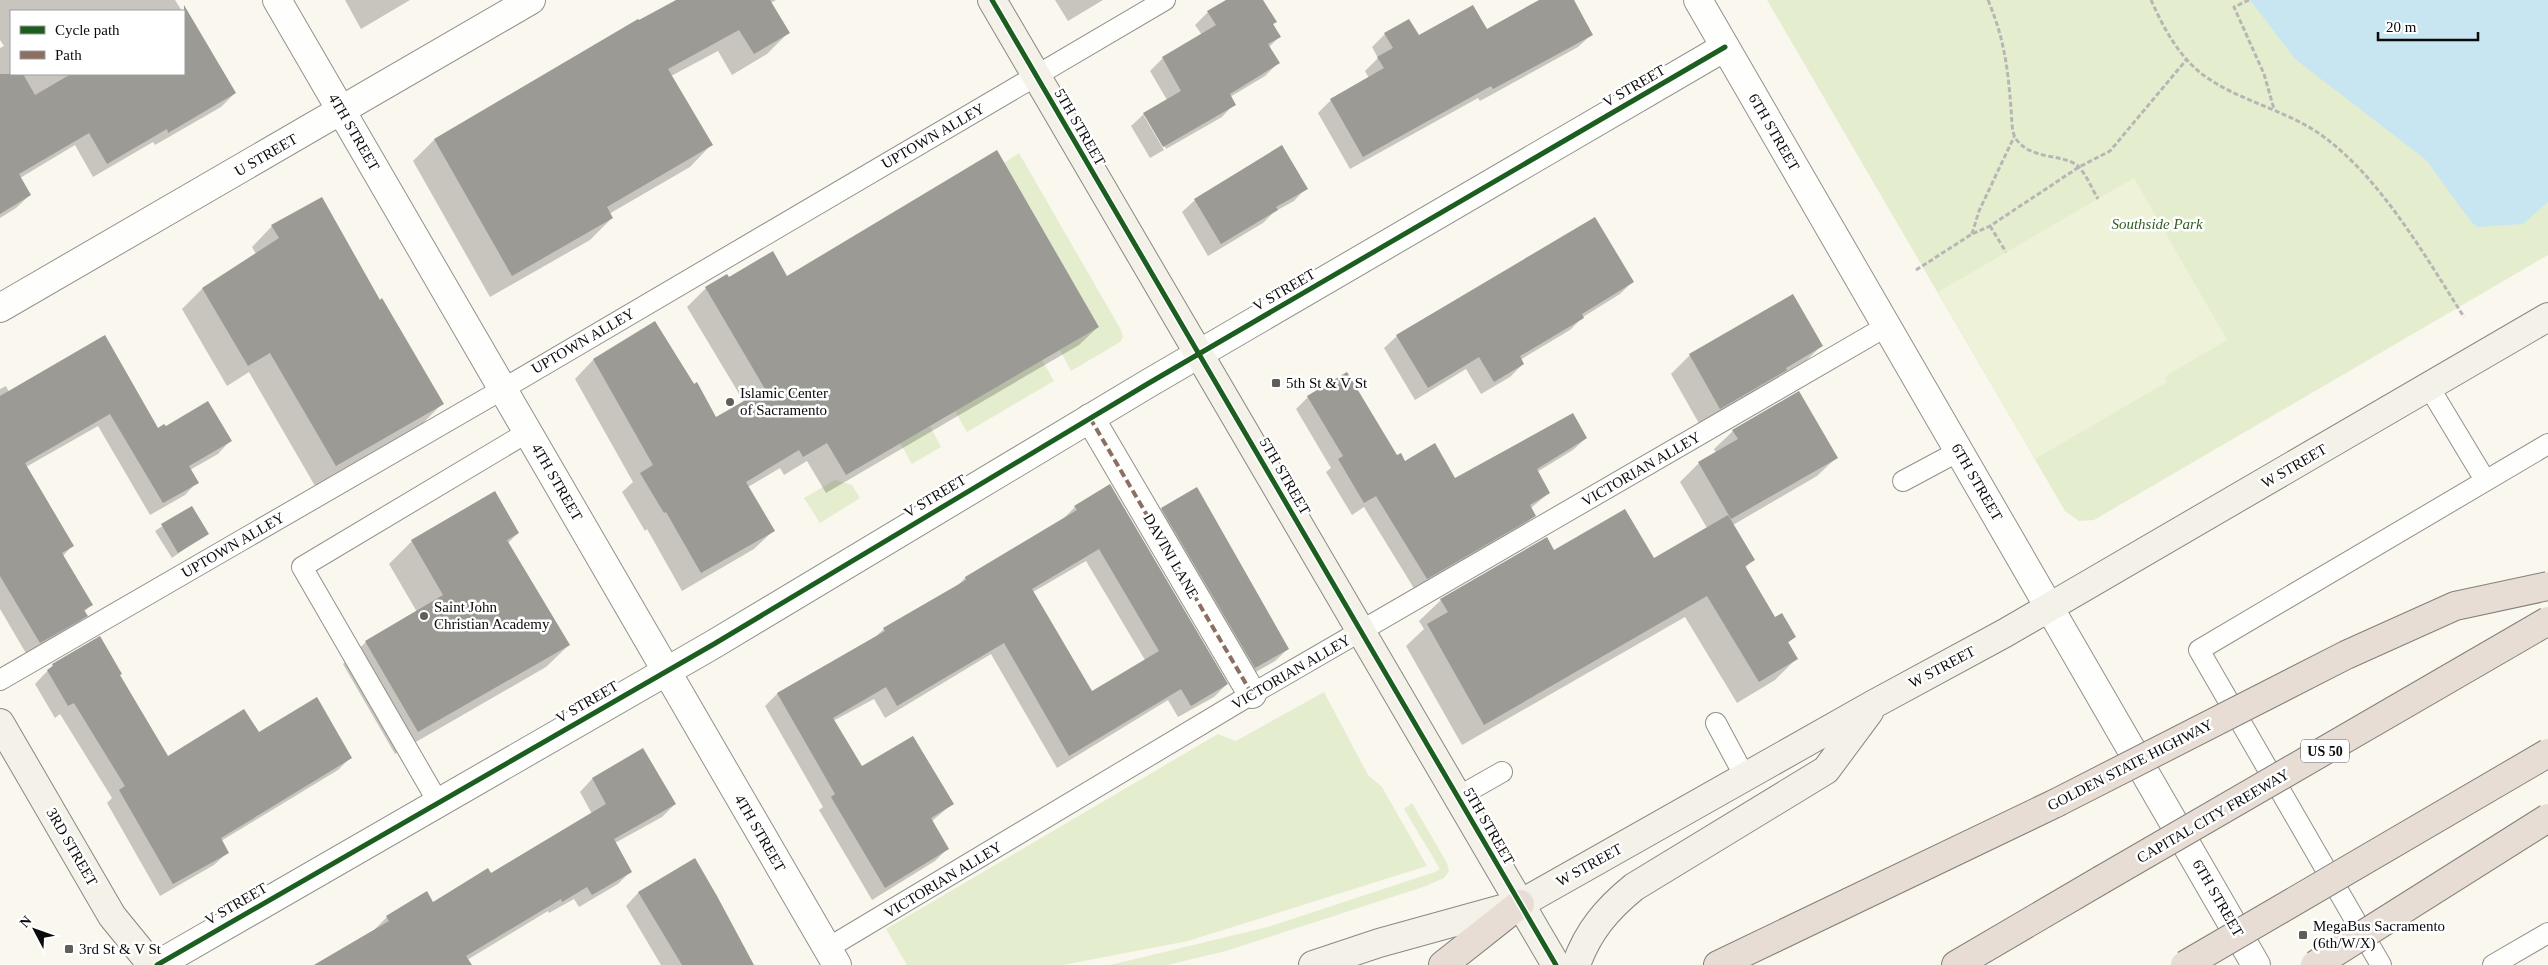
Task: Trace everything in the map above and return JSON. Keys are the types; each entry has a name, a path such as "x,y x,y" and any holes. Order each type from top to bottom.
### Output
{"highway":[{"name":"GOLDEN STATE HIGHWAY","path":"1718,965 2056,803 2346,655 2455,606 2548,586"},
{"name":"CAPITAL CITY FREEWAY","path":"1956,965 2548,621"},
{"path":"2185,965 2548,754"},
{"path":"2315,965 2548,818"},
{"path":"1443,965 1520,904"}],"street":[{"name":"4TH STREET","path":"277,0 832,957"},
{"name":"U STREET","path":"0,308 531,0"},
{"name":"5TH STREET","path":"992,0 1556,965"},
{"name":"6TH STREET","path":"1698,0 2256,965"},
{"name":"V STREET","path":"157,965 666,671 1090,418 1725,47"},
{"name":"W STREET","path":"1313,965 1379,943 1520,904 1745,776 2050,608 2548,317"},
{"name":"DAVINI LANE","path":"1090,418 1252,694"},
{"path":"1576,965 1591,933 1610,908 1634,888 1826,770 1874,704"},
{"name":"3RD STREET","path":"0,724 112,916 152,965"}],"lane":[{"name":"UPTOWN ALLEY","path":"0,680 502,389 1165,0"},
{"name":"VICTORIAN ALLEY","path":"832,957 1252,694 1887,326"},
{"path":"2429,387 2486,480"},
{"path":"438,802 302,568 528,432"},
{"path":"2380,965 2199,650 2548,444"},
{"path":"1903,481 1959,451"},
{"path":"1716,723 1745,776"},
{"path":"1458,797 1502,772"},
{"path":"2493,965 2548,933"}],"path":[{"path":"1972,234 1979,212 2014,137 2006,59 2000,30 1988,0"},
{"path":"2151,0 2167,32 2187,59 2207,78 2235,94 2274,110 2324,137 2367,179 2380,193 2464,317"},
{"path":"2249,0 2234,7 2264,74 2274,110"},
{"path":"1916,270 1972,234 1990,226 2079,167 2110,151 2187,59"},
{"path":"2014,137 2024,147 2035,153 2069,161 2079,167 2098,199"},
{"path":"1990,226 2006,252"}],"green space":[{"name":"Southside Park","path":"1767,0 2548,0 2548,255 2094,520 2079,521 2065,511"},
{"path":"1019,153 1121,330 1123,337 1120,342 1071,371 1060,350 1099,327 1004,163"},
{"path":"2134,178 2227,340 2164,377 2167,382 2035,459 1938,292"},
{"path":"1042,360 1054,381 967,432 955,411"},
{"path":"930,426 941,447 912,464 900,443"},
{"path":"835,480 852,485 860,498 820,523 804,498"},
{"path":"1324,692 1368,775 1382,787 1427,866 1188,941 1063,965 907,965 886,929 1218,734 1236,741"},
{"path":"1412,803 1447,863 1449,871 1444,878 1426,886 1226,951 1167,965 1110,965 1268,927 1435,872 1440,869 1404,809"}],"water":[{"path":"2250,0 2548,0 2548,202 2523,224 2478,227 2472,223 2426,160 2295,59"}],"building":[{"path":"676,0 770,0 790,33 754,54 739,30 668,69 713,145 607,207 613,218 512,276 434,139 638,19"},
{"path":"1226,0 1263,0 1277,22 1273,24 1281,37 1268,44 1280,63 1230,94 1236,105 1163,147 1143,113 1181,91 1162,57 1216,25 1207,11"},
{"path":"1539,0 1574,0 1593,35 1493,89 1491,86 1363,157 1330,99 1384,68 1377,57 1393,48 1384,33 1409,19 1419,35 1473,5 1487,29"},
{"path":"184,5 236,93 168,133 167,129 107,164 89,133 19,174 31,195 0,214 0,74 24,75 35,95 69,75 185,75"},
{"path":"1282,145 1308,189 1276,207 1278,210 1221,244 1194,199"},
{"path":"997,150 1099,327 846,475 827,443 803,457 799,450 746,482 775,531 701,573 666,512 664,513 640,473 653,465 593,359 655,321 694,384 697,382 716,417 765,389 705,287 727,274 729,277 773,251 787,276"},
{"path":"322,197 380,300 382,298 444,404 336,466 270,353 248,366 202,288 279,238 271,225"},
{"path":"1595,217 1634,282 1582,314 1584,318 1520,356 1524,364 1494,382 1479,357 1428,388 1396,335"},
{"path":"1793,294 1823,346 1786,368 1787,370 1720,409 1689,354"},
{"path":"105,335 158,428 164,424 166,426 208,401 232,441 189,466 199,483 163,503 110,414 25,463 74,546 62,553 93,605 84,610 88,616 40,643 0,576 0,396"},
{"path":"1347,372 1397,455 1401,453 1405,461 1435,443 1455,478 1573,413 1587,438 1537,469 1550,493 1530,505 1536,516 1427,579 1376,496 1364,503 1338,459 1343,456 1307,396"},
{"path":"1799,391 1838,458 1731,519 1698,462 1738,439 1732,430"},
{"path":"1110,484 1228,684 1191,706 1181,689 1069,756 1004,643 897,706 886,687 833,718 862,766 913,736 954,804 931,818 949,849 885,888 831,797 835,794 777,693 885,631 883,628 966,580 965,577 1077,510 1074,506","holes":["1099,549 1159,651 1092,691 1032,589"]},
{"path":"1197,487 1289,649 1255,668 1161,508"},
{"path":"495,491 519,533 507,540 570,645 418,732 365,641 443,595 411,540"},
{"path":"192,506 209,534 178,553 161,524"},
{"path":"1625,509 1654,558 1728,515 1755,560 1745,566 1775,617 1782,613 1796,637 1788,642 1798,659 1759,682 1707,596 1484,725 1427,624 1448,612 1440,599 1547,537 1554,550"},
{"path":"100,636 122,674 120,675 168,756 244,709 259,732 317,697 352,758 221,838 229,853 173,884 119,790 125,786 74,703 68,706 47,670 53,666 52,664"},
{"path":"643,748 676,804 614,839 632,872 592,895 587,887 562,902 561,899 466,956 472,965 314,965 389,921 386,916 427,891 433,902 488,868 491,873 606,804 592,778"},
{"path":"695,858 754,965 682,965 638,892"}],"marked path":[{"path":"1090,418 1252,694"}],"cycle path":[{"path":"992,0 1556,965"},
{"path":"157,965 714,644 1149,383 1725,47"}],"place":[{"name":"5th St & V St","path":"1276,383"},
{"name":"Islamic Center of Sacramento","path":"730,402"},
{"name":"Saint John Christian Academy","path":"424,616"},
{"name":"MegaBus Sacramento (6th/W/X)","path":"2303,935"},
{"name":"3rd St & V St","path":"69,949"}]}
